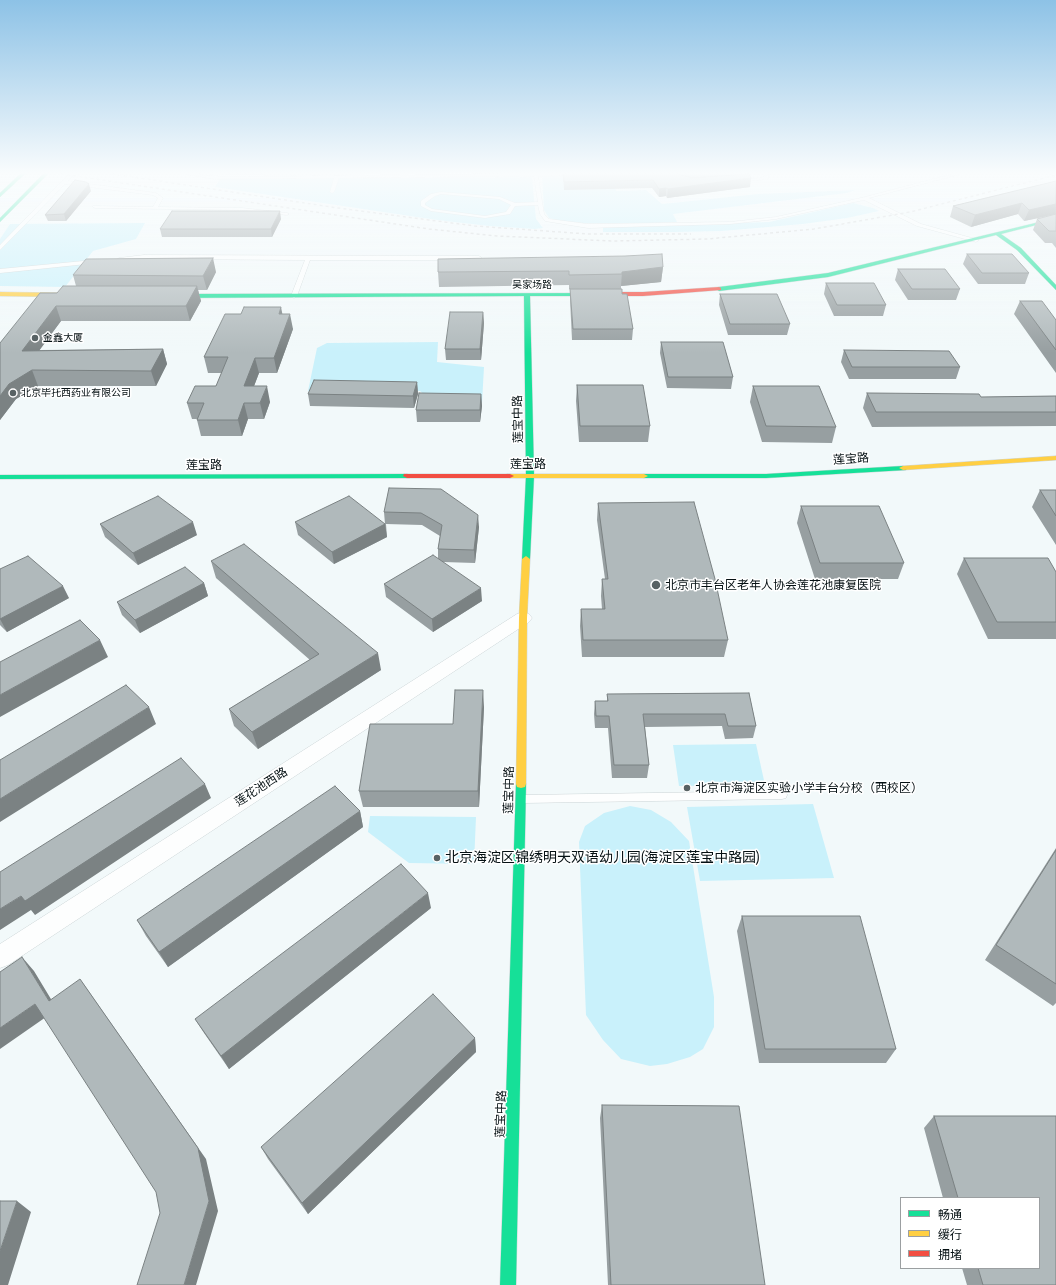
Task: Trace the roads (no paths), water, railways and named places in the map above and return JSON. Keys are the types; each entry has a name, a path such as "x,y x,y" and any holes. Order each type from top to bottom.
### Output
{"street":[{"name":"吴家场路","path":"160,295 527,296 644,294 727,288 828,275 1001,233"},
{"path":"997,234 1019,249 1056,288"},
{"path":"0,294 81,295"},
{"name":"莲宝中路","path":"508,1285 521,799 523,618 530,476 527,296"},
{"name":"莲宝路","path":"0,477 766,476 1056,458"},
{"name":"莲花池西路","path":"0,957 523,618"}],"lane":[{"path":"0,248 15,233"},
{"path":"949,233 976,240"},
{"path":"112,260 144,257 489,258"},
{"path":"294,296 308,258"},
{"path":"0,271 97,262"},
{"path":"521,799 782,795"}],"railway":[{"path":"468,233 497,236 613,241 707,239 772,233"},
{"path":"573,233 691,234"}],"place":[{"name":"金鑫大厦","path":"35,338"},
{"name":"北京毕托西药业有限公司","path":"13,393"},
{"name":"北京市丰台区老年人协会莲花池康复医院","path":"656,585"},
{"name":"北京市海淀区实验小学丰台分校（西校区）","path":"687,788"},
{"name":"北京海淀区锦绣明天双语幼儿园(海淀区莲宝中路园)","path":"437,858"}]}
